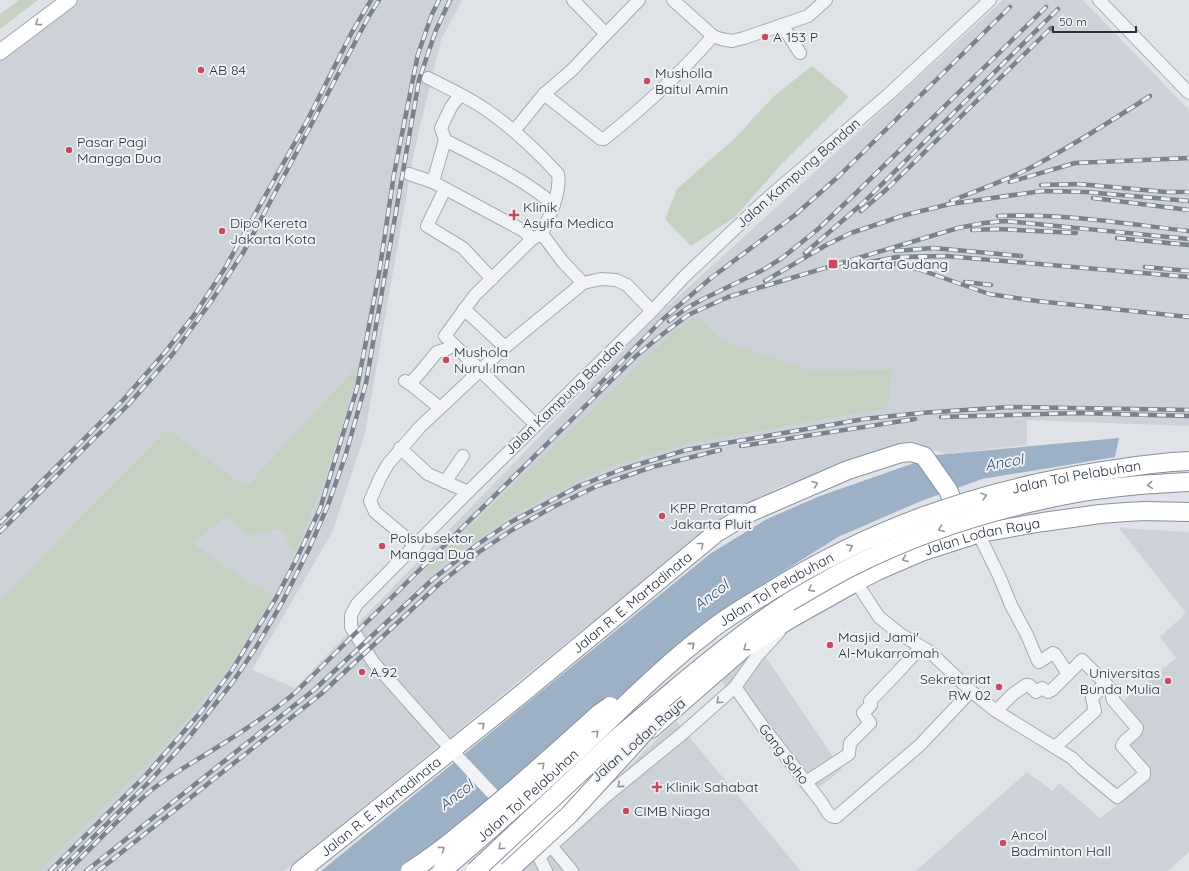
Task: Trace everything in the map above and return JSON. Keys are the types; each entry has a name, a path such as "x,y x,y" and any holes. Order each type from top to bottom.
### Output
{"highway":[{"name":"Jalan R. E. Martadinata","path":"300,871 454,753 716,533 751,512 856,467 901,453 912,452 924,456 948,490 970,532"},
{"name":"Jalan Tol Pelabuhan","path":"442,871 567,761 672,662 708,632 795,576 884,531 949,506 983,496 1063,477 1133,466 1189,461"},
{"name":"Jalan Tol Pelabuhan","path":"475,871 617,738 708,661 760,621 789,602 853,566 895,547 956,523 1039,501 1078,493 1115,488 1189,482"},
{"name":"Jalan Lodan Raya","path":"492,871 530,832 744,648 790,619 877,571 970,532 1100,514 1145,511 1189,512"},
{"path":"410,871 443,848 483,816 534,773 600,713 672,662"},
{"path":"508,871 569,815 627,752 655,720 675,689"}],"main road":[{"path":"0,52 69,0"}],"street":[{"path":"572,0 606,34"},
{"path":"514,131 544,94 572,70 639,0"},
{"path":"673,0 713,36 732,41 782,25 804,11 826,0"},
{"name":"Jalan Kampung Bandan","path":"530,832 454,753 373,662 351,627 351,615 357,604 535,424 652,311 685,276 762,203 889,94 990,0"},
{"path":"1099,0 1189,93"},
{"path":"782,25 800,52"},
{"path":"544,94 601,139 604,139 648,102 699,52 713,36"},
{"path":"428,78 481,106 514,131 539,153 558,174 557,192 554,205 537,236 475,295 445,336 535,424"},
{"path":"433,182 444,140 441,128 451,107 460,95"},
{"path":"444,140 519,179 554,205"},
{"path":"409,174 433,182 524,231 537,236 583,283"},
{"path":"445,189 427,226 463,248 492,279"},
{"path":"416,546 375,512 370,501 388,464 400,448 420,427 506,347 583,283 601,279 616,280 627,285 652,311"},
{"path":"464,309 506,347"},
{"path":"440,408 407,382 418,375 437,352 447,349 453,345"},
{"path":"400,448 428,474 468,492"},
{"path":"445,482 463,456"},
{"path":"970,532 982,541 1038,661 1039,662 1055,654 1068,674"},
{"path":"856,582 879,616 900,634 930,652 971,691 996,711 1055,746 1072,758 1116,796 1144,775 1144,771 1122,745 1136,732 1137,728 1113,700 1112,697 1114,693 1082,660 1050,692 1042,688 1036,692 1029,685 1026,685 1013,694 996,711"},
{"name":"Jalan Lodan Raya","path":"539,857 606,796 682,734 735,687 757,656 790,619"},
{"path":"806,782 849,754 850,743 870,723 863,713 871,705 870,701 921,647"},
{"path":"1055,746 1095,712 1092,698 1105,683"},
{"name":"Gang Soho","path":"735,687 822,802 830,816 836,817 920,745 971,691"},
{"path":"530,832 552,846 572,871"},
{"path":"530,832 546,871"}],"shaded area":[{"path":"76,0 462,0 441,40 414,152 365,433 333,531 252,670 295,688 656,317 1003,0 1083,0 1189,110 1189,426 1027,420 1027,445 945,454 916,443 782,486 726,514 284,871 0,871 0,61"},
{"path":"1119,528 1189,532 1189,852 1168,871 916,871 1027,772 1053,791 1059,783 1100,818 1150,779 1125,750 1143,733 1118,705 1176,658 1160,637 1186,613"},
{"path":"757,644 842,770 807,796 718,677"},
{"path":"676,721 801,871 521,871"}],"green space":[{"path":"19,0 38,0 0,29 0,14"},
{"path":"812,66 849,97 779,167 735,217 691,246 665,219 677,189 734,139 774,96"},
{"path":"698,316 722,341 805,369 891,370 888,408 690,443 602,469 517,512 429,573 425,570 674,331"},
{"path":"361,362 327,473 295,553 281,529 249,535 227,516 193,543 243,579 274,595 227,669 184,723 137,774 38,871 0,871 0,600 167,429 246,487"}],"water":[{"name":"Ancol","path":"1119,438 1115,457 982,479 921,501 838,537 725,608 496,811 424,871 321,871 710,554 767,519 820,496 937,455"}],"railway":[{"path":"0,523 123,400 166,351 195,314 225,268 308,119 352,32 371,0"},
{"path":"0,532 129,404 172,355 210,303 243,253 369,16 379,0"},
{"path":"50,871 146,775 200,713 232,670 276,598 320,509 357,388 379,274 394,174 418,54 432,14 439,0"},
{"path":"59,871 151,780 186,741 232,683 255,649 283,601 309,549 328,505 345,457 366,383 419,80 436,30 450,0"},
{"path":"593,391 662,320 711,278 795,215 839,176 1010,7"},
{"path":"669,321 703,299 763,270 782,258 817,230 1046,7"},
{"path":"805,253 863,203 1058,9"},
{"path":"861,211 886,190 1051,28"},
{"path":"951,201 1021,173 1076,143 1150,96"},
{"path":"1010,182 1075,163 1189,158"},
{"path":"1041,185 1079,184 1166,192 1189,192"},
{"path":"765,281 828,244 851,233 905,215 950,204 1042,191 1086,192 1189,201"},
{"path":"1093,198 1189,210"},
{"path":"998,216 1046,216 1117,222 1189,231"},
{"path":"68,871 121,818 154,788 254,724 296,692 636,356 688,315 728,297 958,228 984,223 1005,221 1189,239"},
{"path":"972,230 998,229 1076,233"},
{"path":"1117,238 1189,245"},
{"path":"895,251 933,248 1021,256"},
{"path":"847,266 897,257 946,256 1189,277"},
{"path":"883,263 897,264 918,269 989,294 1037,301 1189,317"},
{"path":"1145,267 1189,271"},
{"path":"965,282 991,285"},
{"path":"86,871 315,689 433,579 478,544 509,523 579,486 620,470 686,450 864,419 921,413 1009,407 1189,410"},
{"path":"941,417 1079,413 1189,416"},
{"path":"741,446 915,419"},
{"path":"98,871 321,694 438,585 479,552 512,530 553,507 597,486 652,467 720,450"}],"place":[{"name":"A 153 P","path":"765,37"},
{"name":"AB 84","path":"201,70"},
{"name":"Musholla Baitul Amin","path":"647,81"},
{"name":"Pasar Pagi Mangga Dua","path":"69,150"},
{"name":"Klinik Asyifa Medica","path":"514,215"},
{"name":"Dipo Kereta Jakarta Kota","path":"222,231"},
{"name":"Jakarta Gudang","path":"833,264"},
{"name":"Mushola Nurul Iman","path":"446,360"},
{"name":"KPP Pratama Jakarta Pluit","path":"662,516"},
{"name":"Polsubsektor Mangga Dua","path":"382,546"},
{"name":"Masjid Jami' Al-Mukarromah","path":"830,645"},
{"name":"A.92","path":"362,672"},
{"name":"Universitas Bunda Mulia","path":"1168,681"},
{"name":"Sekretariat RW 02","path":"999,687"},
{"name":"Klinik Sahabat","path":"657,787"},
{"name":"CIMB Niaga","path":"626,811"},
{"name":"Ancol Badminton Hall","path":"1003,843"}]}
